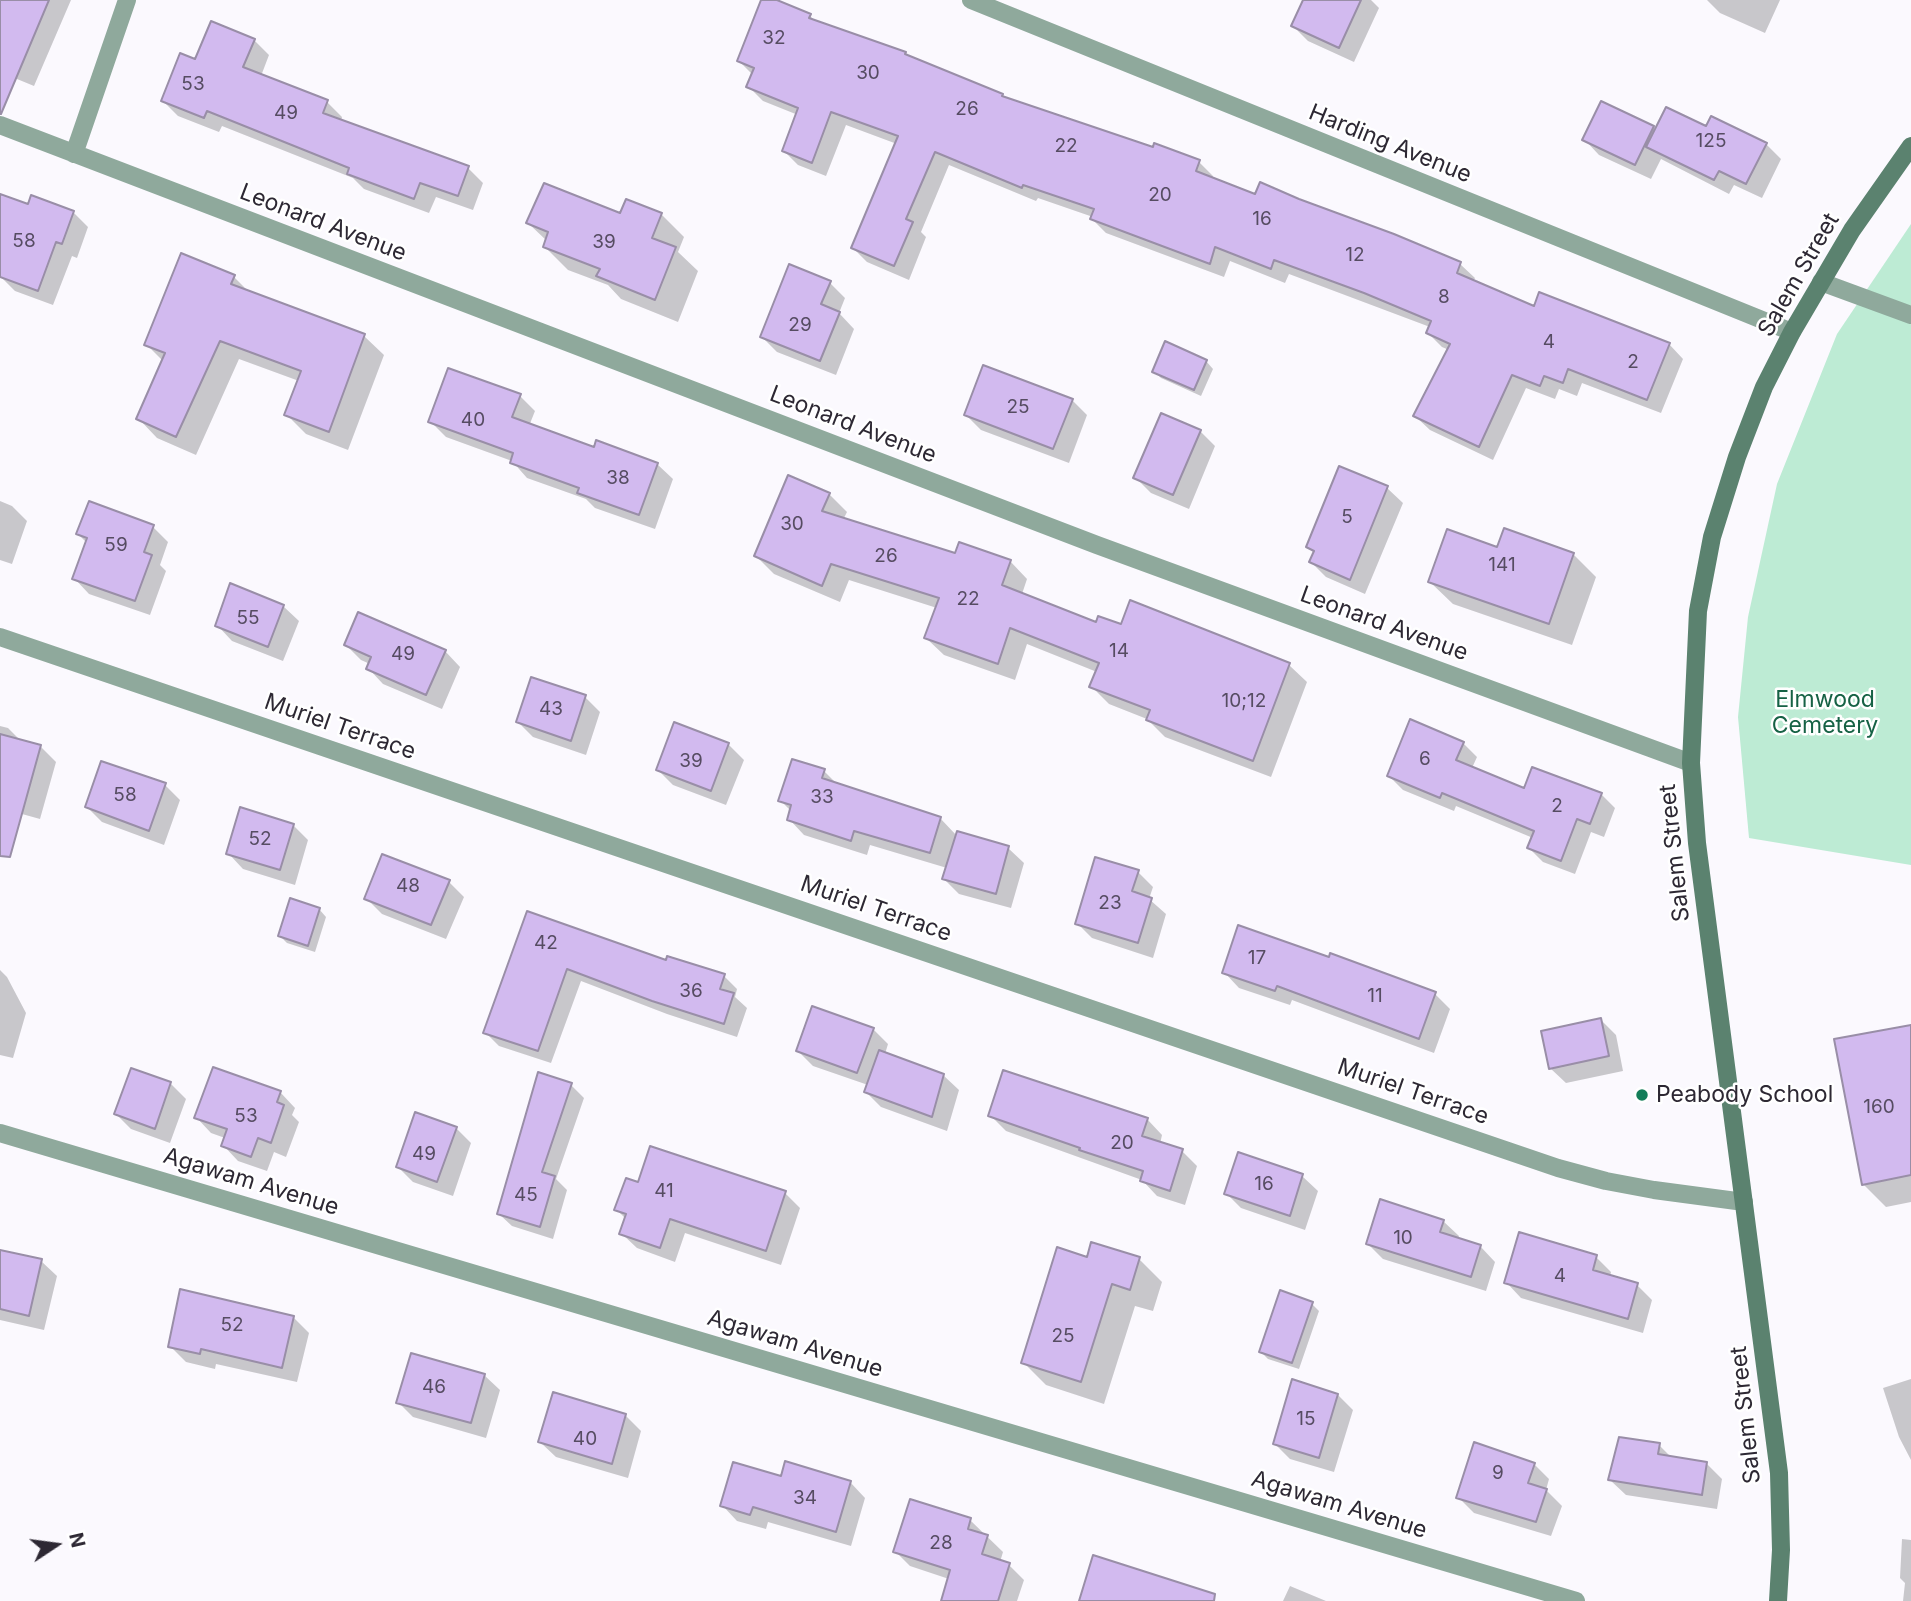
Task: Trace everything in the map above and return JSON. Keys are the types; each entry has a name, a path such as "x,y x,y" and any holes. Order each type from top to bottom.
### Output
{"main road":[{"name":"Salem Street","path":"1777,1601 1781,1550 1779,1473 1697,843 1691,763 1699,611 1712,537 1737,457 1765,387 1792,332 1852,230 1911,146"}],"street":[{"path":"74,154 127,0"},
{"name":"Harding Avenue","path":"971,0 1792,332"},
{"name":"Leonard Avenue","path":"0,125 1097,545 1691,763"},
{"path":"1821,282 1911,315"},
{"name":"Muriel Terrace","path":"0,636 1558,1168 1654,1190 1744,1202"},
{"name":"Agawam Avenue","path":"0,1133 1576,1601"}],"green space":[{"name":"Elmwood Cemetery","path":"1911,224 1911,865 1749,838 1738,717 1748,617 1777,484 1837,334"}],"building":[{"path":"0,0 49,0 1,114 0,114"},
{"path":"761,0 777,0 811,14 809,18 906,52 905,54 1003,94 1002,96 1200,160 1196,171 1255,194 1260,182 1394,234 1461,262 1457,273 1534,306 1539,292 1670,343 1647,400 1568,369 1563,383 1544,376 1540,386 1512,375 1479,447 1413,416 1450,344 1426,333 1431,321 1274,260 1271,269 1215,247 1210,264 1090,219 1094,209 1023,185 1022,188 935,152 906,219 913,222 894,266 851,248 898,136 831,112 812,163 782,151 798,108 746,87 754,68 737,61"},
{"path":"1303,0 1361,0 1339,48 1291,26"},
{"path":"211,21 255,39 243,67 328,100 323,113 469,166 458,196 420,183 414,199 347,174 349,168 207,111 204,118 161,101 180,53 195,59"},
{"path":"1601,101 1654,126 1635,165 1582,140"},
{"path":"1666,107 1706,126 1711,116 1767,143 1746,184 1719,171 1714,180 1646,147"},
{"path":"544,183 620,213 626,199 662,213 652,238 676,247 655,300 596,276 600,269 543,247 548,232 526,223"},
{"path":"0,194 28,204 31,195 74,211 62,244 56,242 38,291 0,277"},
{"path":"181,253 235,275 231,284 365,334 329,432 284,415 301,371 220,341 176,437 136,419 165,353 144,345"},
{"path":"789,264 831,281 821,304 840,312 820,361 760,337"},
{"path":"1165,341 1207,360 1194,390 1152,372"},
{"path":"983,365 1073,399 1053,449 964,415"},
{"path":"448,368 521,394 512,417 594,447 596,440 658,463 639,515 577,493 579,488 510,463 513,453 428,422"},
{"path":"1161,413 1201,430 1173,495 1133,478"},
{"path":"1339,466 1388,486 1350,580 1309,562 1314,551 1306,547"},
{"path":"788,475 830,493 822,511 955,553 959,542 1011,560 1002,585 1096,622 1098,616 1121,624 1130,600 1290,663 1253,761 1146,720 1150,710 1089,687 1099,663 1010,628 998,664 924,638 939,598 831,564 822,586 754,556"},
{"path":"89,501 154,525 144,552 152,555 135,601 72,579 87,538 76,534"},
{"path":"1504,528 1574,553 1549,624 1428,582 1447,529 1497,547"},
{"path":"230,583 284,605 268,647 215,626"},
{"path":"358,612 446,650 426,695 366,669 371,657 344,645"},
{"path":"531,677 586,695 571,741 516,722"},
{"path":"1410,719 1464,742 1456,760 1524,788 1532,767 1602,793 1590,824 1577,819 1561,861 1527,848 1534,831 1442,793 1440,798 1387,776"},
{"path":"674,722 729,743 711,791 656,770"},
{"path":"0,734 41,745 10,857 0,856"},
{"path":"792,759 825,769 822,778 941,817 930,853 854,831 851,841 787,820 791,805 778,801"},
{"path":"101,761 166,783 149,831 85,807"},
{"path":"240,807 294,824 280,870 226,854"},
{"path":"957,831 1009,846 996,894 942,879"},
{"path":"382,854 450,880 431,925 364,899"},
{"path":"1095,857 1139,870 1132,891 1152,898 1138,943 1075,924"},
{"path":"290,898 320,908 308,946 278,936"},
{"path":"527,911 666,960 667,956 725,974 720,989 734,993 724,1024 567,969 538,1051 483,1033"},
{"path":"1238,925 1329,957 1330,953 1436,992 1419,1039 1277,986 1275,991 1222,973"},
{"path":"812,1006 874,1028 857,1073 796,1051"},
{"path":"1601,1018 1609,1056 1549,1069 1541,1031"},
{"path":"1911,1025 1911,1175 1862,1185 1834,1039"},
{"path":"879,1050 944,1074 932,1117 864,1092"},
{"path":"213,1067 281,1091 277,1102 284,1105 271,1143 258,1138 251,1157 221,1146 227,1129 194,1118"},
{"path":"131,1068 171,1082 155,1129 114,1114"},
{"path":"1003,1070 1148,1118 1142,1136 1183,1149 1170,1191 1140,1181 1143,1171 988,1116"},
{"path":"538,1072 572,1083 542,1172 555,1176 540,1227 497,1214"},
{"path":"415,1112 457,1127 437,1182 396,1167"},
{"path":"650,1146 786,1191 766,1251 670,1219 660,1248 619,1234 626,1214 614,1210 626,1178 638,1182"},
{"path":"1238,1152 1303,1174 1290,1216 1224,1194"},
{"path":"1380,1199 1444,1220 1440,1232 1481,1245 1471,1277 1366,1244"},
{"path":"1519,1232 1597,1255 1593,1270 1638,1283 1628,1319 1504,1283"},
{"path":"1091,1242 1140,1257 1130,1290 1112,1284 1081,1382 1021,1363 1057,1247 1087,1257"},
{"path":"0,1250 42,1259 29,1316 0,1309"},
{"path":"180,1289 294,1316 282,1368 201,1349 200,1354 168,1347"},
{"path":"1280,1290 1313,1302 1292,1363 1259,1352"},
{"path":"411,1353 485,1374 471,1423 396,1403"},
{"path":"1292,1379 1338,1394 1319,1458 1273,1444"},
{"path":"553,1392 626,1414 612,1464 538,1442"},
{"path":"1619,1437 1660,1443 1658,1454 1707,1462 1702,1495 1608,1480"},
{"path":"1474,1442 1535,1463 1528,1483 1547,1489 1536,1522 1456,1498"},
{"path":"785,1461 851,1481 836,1532 753,1507 750,1515 720,1506 733,1462 781,1476"},
{"path":"910,1499 971,1518 968,1529 988,1535 982,1554 1010,1563 998,1601 941,1601 950,1570 893,1552"},
{"path":"1093,1555 1215,1594 1214,1601 1079,1601"}],"place":[{"name":"Peabody School","path":"1642,1095"}]}
